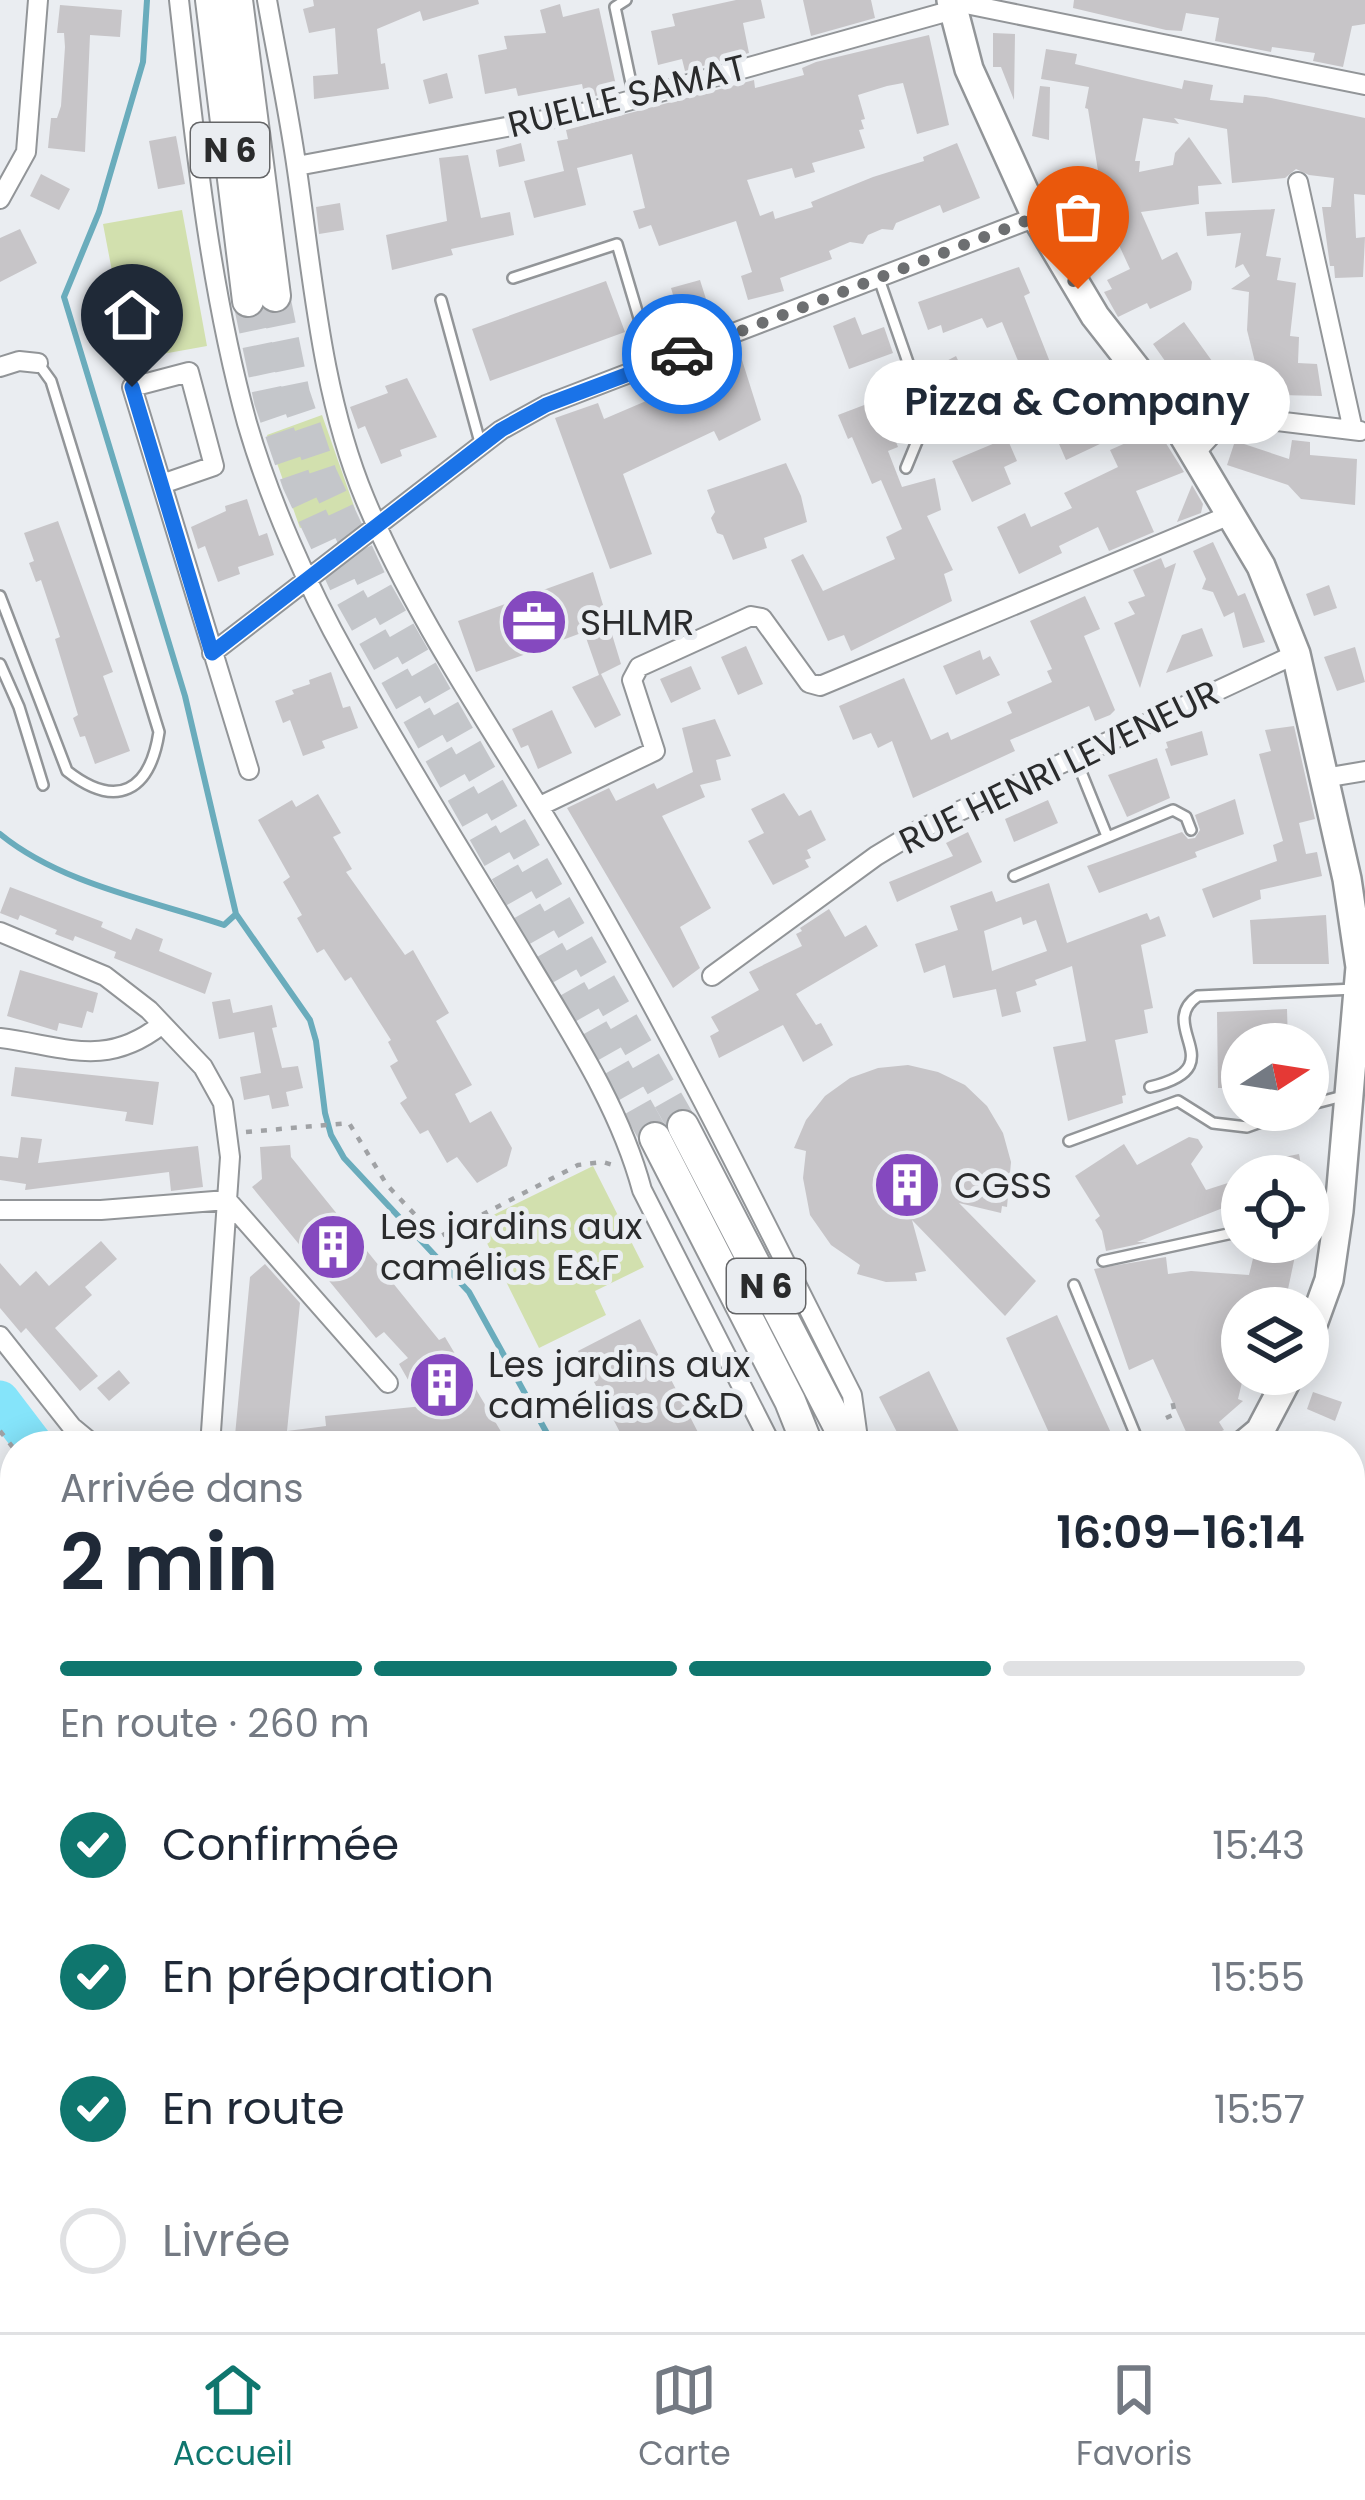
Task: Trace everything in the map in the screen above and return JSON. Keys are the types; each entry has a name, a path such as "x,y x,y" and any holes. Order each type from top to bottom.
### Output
{"main road":[{"name":"N 6","path":"211,0 261,298 237,0"},
{"name":"N 6","path":"801,1431 669,1132 840,1431"}],"street":[{"path":"0,199 26,152 38,0"},
{"path":"179,0 200,185 220,305 248,426 308,578 345,655 585,1058 633,1155 642,1190 764,1431"},
{"path":"267,0 297,166 312,290 333,392 364,498 442,649 540,806 660,1014 852,1394 860,1431"},
{"path":"1326,1287 1354,1112 1359,989 1348,879 1296,654 1261,566 1167,408 1095,316 1036,217 969,69 952,4 1365,85"},
{"name":"RUELLE SAMAT","path":"297,166 592,111 952,4"},
{"path":"1167,408 1359,431 1298,182"},
{"path":"212,653 481,446 546,405 1036,217"},
{"path":"0,368 28,360 38,363"},
{"path":"162,484 214,466 189,371 132,387 249,770"},
{"path":"1194,454 1229,416"},
{"path":"540,806 655,751 632,680 639,667 751,616 762,618 809,682 820,686 1230,515"},
{"name":"RUE HENRI LEVENEUR","path":"712,976 919,830 1296,654"},
{"path":"1324,778 1365,771"},
{"path":"0,932 105,976 149,1010 214,1083 224,1102 227,1200 211,1431"},
{"path":"0,1039 94,1054 125,1048 161,1025"},
{"path":"0,1210 101,1210 227,1200"},
{"path":"227,1200 388,1383"},
{"path":"0,1336 77,1431"},
{"path":"1260,1431 1279,1395"}],"lane":[{"path":"626,0 615,7 634,97"},
{"path":"513,278 617,244 653,365"},
{"path":"879,279 927,417 906,468"},
{"path":"441,300 481,446"},
{"path":"0,596 67,771 104,793 124,792 142,780 155,758 160,732 51,381 38,363"},
{"path":"927,417 1000,416"},
{"path":"0,664 44,785"},
{"path":"1075,757 1107,836"},
{"path":"1014,876 1172,810 1186,817 1191,830"},
{"path":"1150,1087 1187,1073 1194,1059 1184,1015 1188,1003 1198,996 1359,989"},
{"path":"1069,1141 1178,1101 1221,1124"},
{"path":"1329,1213 1339,1211"},
{"path":"1103,1261 1221,1236"},
{"path":"1074,1285 1134,1431"}],"path":[{"path":"228,1133 350,1123 387,1185 437,1238 578,1166 603,1162 638,1173"},
{"path":"1166,1418 1175,1414 1172,1400"}],"green space":[{"path":"182,210 207,346 129,360 103,224"},
{"path":"322,415 355,509 300,528 267,435"},
{"path":"593,1166 644,1267 595,1291 606,1315 539,1348 477,1223"}],"building":[{"path":"313,0 478,0 479,4 423,21 420,11 377,29 389,89 314,99 313,76 338,74 335,28 309,33 303,9 314,6"},
{"path":"736,0 761,0 765,18 743,23 749,53 685,71 682,59 658,65 651,31 675,26 672,14"},
{"path":"803,0 871,0 875,18 811,36"},
{"path":"1074,0 1365,0 1365,24 1352,26 1343,67 1313,61 1315,53 1272,47 1271,52 1215,41 1219,18 1186,13 1182,31 1166,30 1073,8"},
{"path":"560,4 563,17 599,8 617,90 585,99 582,84 518,96 516,88 485,94 478,55 507,49 504,36 546,33 540,10"},
{"path":"60,5 122,10 120,37 90,35 85,152 48,148 51,118 57,118 61,106 65,47 64,33 57,33"},
{"path":"993,33 1015,34 1014,100 1001,67 993,67"},
{"path":"929,35 949,125 917,134 903,83 887,86 858,95 865,119 861,120 864,129 859,130 865,148 812,163 815,172 795,178 792,168 747,180 760,216 773,211 775,219 924,161 923,157 957,143 980,198 943,213 940,205 896,223 893,230 868,235 863,244 850,242 829,251 832,259 780,278 784,291 748,300 741,276 752,272 736,221 659,246 651,225 639,229 633,211 645,208 632,154 577,168 586,205 534,218 524,181 564,171 557,141 568,139 566,130 754,80 755,88 804,75 802,68 816,62"},
{"path":"1046,49 1077,54 1075,64 1182,89 1184,80 1213,85 1210,100 1243,103 1244,95 1266,97 1365,118 1365,195 1354,194 1356,238 1365,237 1363,277 1335,278 1334,266 1330,266 1322,207 1331,207 1334,178 1296,169 1285,178 1232,183 1227,129 1174,118 1179,124 1143,118 1135,161 1140,161 1139,172 1173,165 1175,153 1189,137 1222,184 1198,186 1199,204 1141,212 1162,260 1177,252 1192,282 1191,290 1118,317 1104,292 1112,289 1107,280 1130,269 1118,243 1106,244 1104,222 1061,223 1046,190 1100,183 1085,108 1089,87 1041,79"},
{"path":"447,73 453,98 429,104 423,80"},
{"path":"1040,86 1050,87 1049,140 1032,136"},
{"path":"176,136 185,184 158,189 149,141"},
{"path":"521,143 525,161 499,167 496,150"},
{"path":"468,155 481,218 510,212 514,235 451,249 453,255 392,270 386,235 447,221 439,158"},
{"path":"41,174 70,189 59,210 30,196"},
{"path":"340,203 344,230 319,234 316,207"},
{"path":"1275,209 1266,256 1281,258 1277,280 1296,283 1290,336 1299,337 1298,363 1317,364 1322,396 1279,392 1190,396 1153,344 1184,322 1212,361 1255,362 1247,330 1249,292 1231,289 1250,276 1243,264 1235,268 1241,233 1207,236 1205,212"},
{"path":"20,229 37,263 0,282 0,238"},
{"path":"1019,267 1030,293 1024,296 1059,385 1091,373 1096,384 1104,381 1113,403 1089,414 1102,443 1066,460 1053,430 1030,439 1018,404 1033,397 1002,322 987,328 982,318 943,333 941,325 928,330 918,302"},
{"path":"700,280 711,315 682,325 671,288"},
{"path":"606,281 625,332 490,381 472,329"},
{"path":"855,317 862,335 884,327 893,353 849,369 833,326"},
{"path":"956,356 967,379 945,389 935,367"},
{"path":"742,360 761,420 719,441 714,431 623,474 652,554 610,569 555,418 598,403 604,419"},
{"path":"407,378 437,437 400,450 402,456 381,464 365,426 358,429 350,407 388,393 385,386"},
{"path":"893,394 903,418 889,424 898,447 888,451 902,487 935,478 941,510 927,516 953,570 944,574 952,601 851,651 844,635 828,641 791,560 803,554 823,591 895,559 886,537 902,529 881,480 872,484 838,415"},
{"path":"1157,429 1184,472 1136,491 1154,532 1109,551 1098,527 1059,546 1062,553 1019,574 997,527 1025,513 1031,527 1072,508 1064,493 1118,467 1110,450"},
{"path":"1007,438 1017,461 1004,467 1011,484 972,502 952,461"},
{"path":"1292,440 1310,442 1310,455 1357,459 1355,505 1301,499 1288,485 1227,465 1235,441 1289,459"},
{"path":"786,463 807,522 764,538 767,548 733,560 711,518 715,512 707,490"},
{"path":"1192,485 1203,504 1201,513 1177,522"},
{"path":"247,499 259,536 267,533 274,555 238,567 240,574 218,582 205,546 198,549 191,527"},
{"path":"58,521 113,672 103,676 130,751 95,764 73,718 78,715 55,639 60,637 41,580 36,582 29,563 34,561 24,533"},
{"path":"1213,542 1238,596 1245,593 1265,642 1243,648 1234,612 1224,617 1213,592 1202,589 1206,579 1193,551"},
{"path":"1161,558 1165,568 1176,563 1140,688 1114,623 1135,614 1128,602 1145,596 1133,570"},
{"name":"SHLMR","path":"593,572 621,664 601,674 621,715 595,728 572,687 599,675 584,632 549,645 547,640 526,654 476,672 458,621"},
{"path":"1329,585 1337,608 1314,616 1306,594"},
{"path":"1085,596 1100,629 1084,636 1115,710 1110,715 1095,721 1089,706 1010,740 1015,751 913,798 892,741 878,748 871,733 853,740 839,706 904,678 931,740 948,732 951,740 1012,713 1007,702 1052,682 1047,671 1052,669 1030,621"},
{"path":"1202,628 1213,656 1166,673 1182,635"},
{"path":"746,646 763,684 738,695 721,657"},
{"path":"1355,647 1365,682 1337,691 1324,657"},
{"path":"980,650 983,660 990,656 1000,675 956,695 943,666"},
{"path":"691,666 701,689 671,703 660,679"},
{"path":"331,672 343,708 350,706 358,728 322,741 325,748 303,756 290,720 283,723 275,701"},
{"path":"552,710 572,753 538,769 528,745 521,748 512,729"},
{"path":"715,719 731,756 716,760 721,780 700,785 705,797 662,816 711,908 680,927 700,968 673,988 567,808 609,788 616,801 693,772 682,728"},
{"path":"1294,726 1315,819 1299,823 1306,854 1317,852 1322,876 1260,890 1261,899 1213,918 1202,889 1277,861 1273,845 1283,841 1259,754 1271,751 1265,730"},
{"path":"1202,731 1208,755 1171,766 1166,742"},
{"path":"1157,758 1170,798 1127,817 1108,775"},
{"path":"784,793 799,816 811,810 826,840 807,850 809,867 773,885 748,841 764,833 751,809"},
{"path":"318,794 341,833 333,837 352,869 346,872 405,955 413,950 449,1013 436,1021 472,1085 455,1094 470,1123 491,1111 512,1148 507,1166 477,1183 457,1157 447,1163 428,1130 420,1134 400,1103 407,1098 390,1066 398,1061 391,1040 351,977 345,981 324,949 317,953 297,918 302,915 283,882 290,877 258,820 292,800 296,807"},
{"path":"1235,799 1244,834 1099,893 1087,866 1182,832 1188,839 1195,838 1200,830 1195,815"},
{"path":"1048,800 1058,823 1014,842 1005,819"},
{"path":"968,832 982,862 897,902 889,882 953,856 946,843"},
{"path":"1049,883 1067,943 1147,913 1150,920 1159,916 1166,936 1141,945 1153,1008 1144,1010 1148,1033 1115,1040 1126,1095 1123,1103 1068,1121 1053,1047 1086,1041 1072,966 1016,992 1021,1012 1002,1017 996,989 953,998 945,965 924,973 915,944 958,930 950,906 992,891 996,902","holes":["1021,917 1023,925 1036,920 1047,951 992,971 984,931"]},
{"path":"10,887 103,922 101,927 131,940 136,928 163,939 159,951 212,973 205,994 114,958 116,952 75,936 73,941 20,915 18,920 0,913"},
{"path":"829,909 845,937 866,925 878,946 796,994 833,1045 803,1062 783,1025 719,1058 710,1036 719,1031 711,1017 759,990 749,972 802,946 796,934 800,928"},
{"path":"1326,915 1329,964 1253,964 1250,920"},
{"path":"20,970 98,993 93,1013 87,1011 82,1028 59,1023 57,1031 7,1016"},
{"path":"230,999 233,1013 272,1005 277,1027 272,1028 282,1068 298,1066 303,1088 286,1092 289,1106 272,1109 269,1095 244,1100 240,1077 261,1073 254,1032 219,1039 212,1002"},
{"path":"1287,1009 1287,1023 1221,1023 1221,1088 1218,1088 1217,1012"},
{"name":"CGSS","path":"908,1065 965,1085 987,1106 1003,1133 1011,1162 1007,1207 1002,1206 1001,1213 959,1203 1036,1281 1005,1316 912,1220 926,1271 915,1273 917,1281 886,1282 857,1274 860,1265 831,1245 810,1215 803,1178 806,1151 794,1148 806,1120 825,1096 850,1078 878,1068"},
{"path":"15,1067 159,1082 153,1125 125,1121 127,1112 11,1096"},
{"path":"21,1137 42,1139 38,1163 198,1146 203,1187 171,1191 169,1172 25,1190 26,1184 0,1180 0,1156 18,1158"},
{"path":"1189,1137 1198,1139 1203,1147 1191,1164 1206,1190 1221,1185 1221,1209 1137,1242 1148,1242 1106,1251 1095,1220 1100,1216 1075,1176 1124,1144 1137,1165"},
{"path":"290,1145 291,1157 439,1340 445,1337 501,1431 287,1431 326,1426 325,1416 423,1406 399,1364 408,1358 384,1332 376,1338 252,1187 262,1179 260,1147"},
{"path":"101,1241 117,1259 85,1287 92,1295 55,1328 98,1376 80,1391 26,1328 21,1333 0,1308 0,1263 20,1286 36,1271 49,1286"},
{"path":"1166,1257 1168,1274 1249,1275 1252,1263 1294,1263 1288,1287 1221,1287 1221,1395 1239,1395 1243,1401 1219,1422 1222,1431 1186,1431 1153,1359 1129,1370 1094,1269"},
{"path":"265,1264 300,1303 287,1431 235,1431 250,1277"},
{"path":"1057,1315 1110,1431 1048,1431 1006,1338"},
{"path":"640,1319 697,1431 619,1431 578,1351"},
{"path":"119,1370 130,1383 109,1401 97,1388"},
{"path":"929,1371 959,1431 896,1431 879,1397"},
{"path":"1312,1395 1342,1402 1335,1421 1307,1409"}],"waterway":[{"path":"147,0 143,62 99,212 64,297 185,696 236,914 310,1020 325,1113 344,1158 469,1292 546,1431"},
{"path":"0,834 50,866 107,889 224,925 236,914"},
{"path":"0,1400 24,1431"}],"tunnel":[{"path":"275,296 295,394 322,474 373,583 683,1126"},
{"path":"248,301 269,401 297,483 349,595 655,1138"}],"way so far":[{"path":"682,354 1036,217 1078,289"}],"place":[{"name":"Pizza & Company","path":"1078,289"},
{"name":"SHLMR","path":"534,622"},
{"name":"CGSS","path":"907,1185"},
{"name":"Les jardins aux camélias E&F","path":"333,1247"},
{"name":"Les jardins aux camélias C&D","path":"442,1385"}],"route":[{"path":"132,387 212,653 501,430 546,405 682,354"}]}
